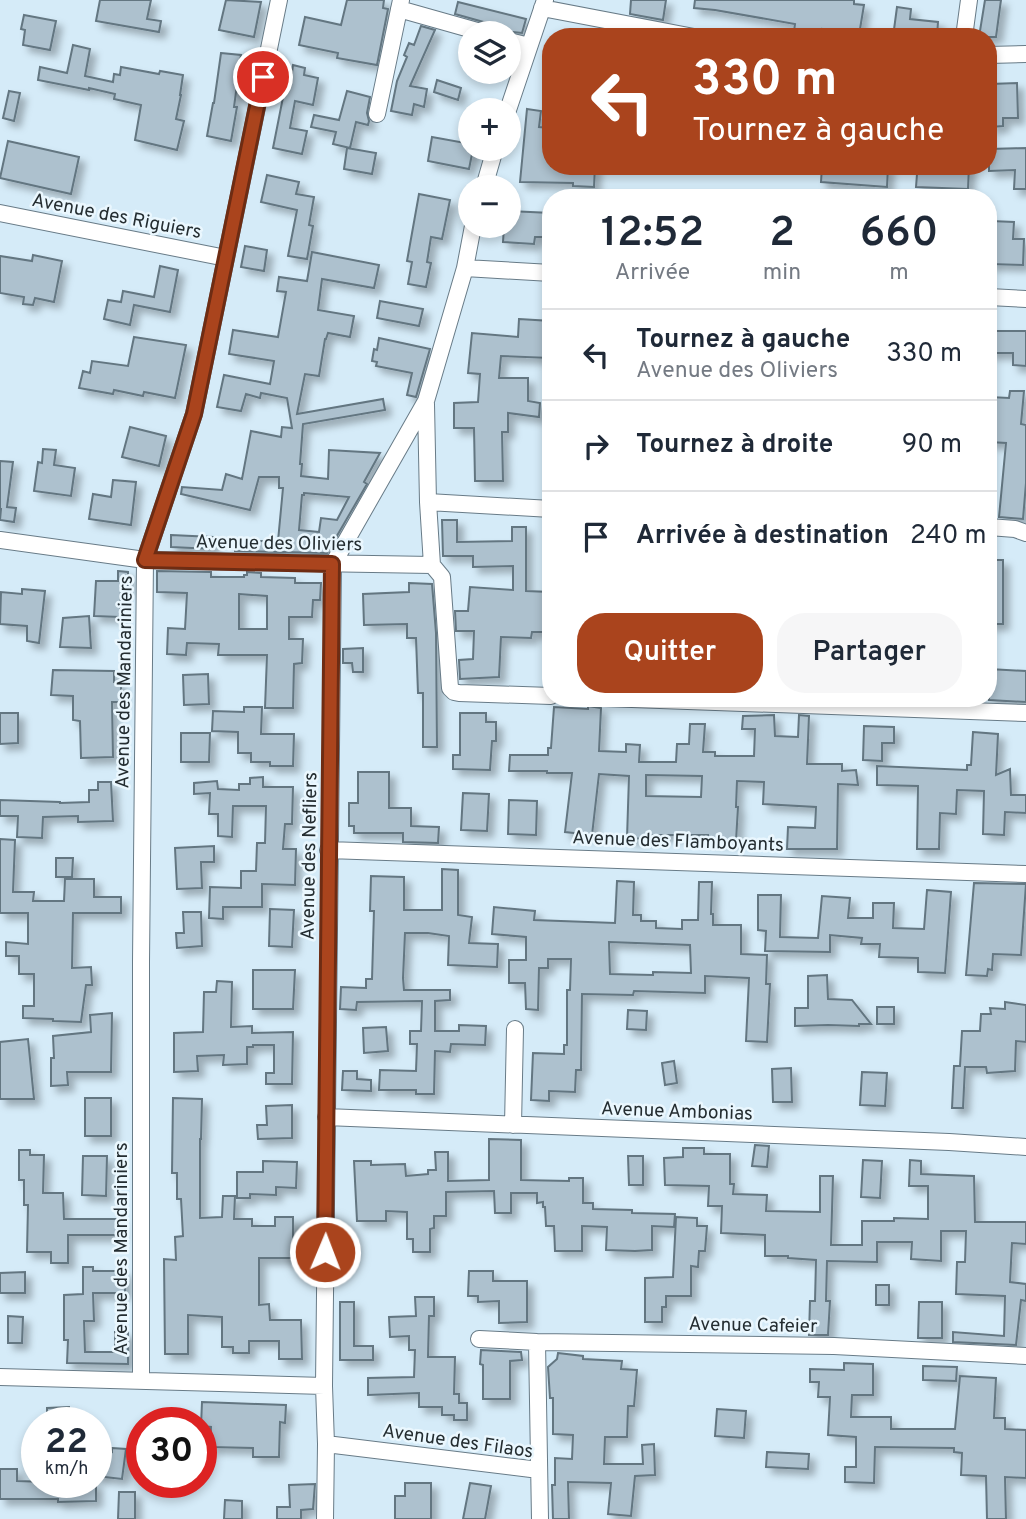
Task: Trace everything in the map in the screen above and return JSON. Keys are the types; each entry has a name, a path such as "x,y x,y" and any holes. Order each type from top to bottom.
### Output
{"street":[{"name":"Avenue des Mandariniers","path":"141,1381 145,560 194,414 279,0"},
{"path":"965,28 969,0"},
{"path":"377,114 400,4 458,24"},
{"path":"512,98 544,4 653,28"},
{"path":"521,44 528,46"},
{"path":"997,54 1026,54"},
{"name":"Avenue des Riguiers","path":"0,213 226,258"},
{"name":"Avenue des Nefliers","path":"325,1519 332,564 426,401 465,268 471,238"},
{"path":"465,268 542,272"},
{"path":"997,297 1026,299"},
{"path":"426,401 432,565 442,577 449,684 452,690 459,693 542,696"},
{"path":"428,502 542,508"},
{"path":"997,528 1026,533"},
{"name":"Avenue des Oliviers","path":"0,540 145,560 432,565"},
{"path":"857,707 1026,713"},
{"name":"Avenue des Flamboyants","path":"328,850 1026,874"},
{"path":"513,1125 514,1029"},
{"name":"Avenue Ambonias","path":"326,1117 1026,1147"},
{"name":"Avenue Cafeier","path":"479,1339 834,1346 1026,1356"},
{"path":"537,1342 539,1470"},
{"path":"0,1377 324,1386"},
{"name":"Avenue des Filaos","path":"326,1444 539,1470 540,1519"}],"building":[{"path":"100,0 151,0 147,19 161,21 159,32 96,21"},
{"path":"226,0 261,2 254,37 219,30"},
{"path":"347,0 384,0 383,8 388,9 377,65 337,58 338,53 299,45 305,17 341,25"},
{"path":"631,0 666,0 663,20 630,14"},
{"path":"695,0 854,0 854,4 864,5 860,28 794,28 795,24 694,8"},
{"path":"985,0 1001,0 997,30 980,28"},
{"path":"458,2 526,19 522,33 521,21 480,21 455,14"},
{"path":"897,7 911,9 910,19 938,22 938,28 894,28"},
{"path":"24,15 56,21 50,50 23,45 25,30 21,29"},
{"path":"421,26 435,30 410,86 427,89 424,107 414,104 412,115 391,111 397,81 407,57 404,55 409,43 414,45"},
{"path":"73,45 90,49 85,76 113,82 114,74 120,75 121,67 183,75 176,119 184,121 177,150 135,140 141,105 114,99 115,94 38,80 40,67 67,73"},
{"path":"221,53 241,55 231,141 207,136"},
{"path":"293,65 305,68 304,75 318,78 313,105 295,101 290,128 307,131 302,154 273,148 288,72 292,73"},
{"path":"437,80 461,88 458,100 434,92"},
{"path":"1017,83 1018,118 1003,118 1003,126 997,126 997,84"},
{"path":"9,91 20,93 14,121 3,118"},
{"path":"347,91 370,97 368,125 356,122 350,148 333,144 336,132 311,127 314,115 339,120"},
{"path":"527,109 541,111 539,127 542,127 542,175 595,175 594,187 573,186 573,183 521,182"},
{"path":"432,137 458,142 458,161 471,161 469,169 428,161"},
{"path":"8,141 79,157 71,194 0,178"},
{"path":"347,148 376,153 372,174 344,169"},
{"path":"1026,148 1026,189 1014,189 1015,170 997,171 997,149"},
{"path":"267,175 299,182 296,194 314,197 309,225 313,226 307,259 288,256 297,210 261,202"},
{"path":"821,175 888,175 887,187 821,182"},
{"path":"917,175 969,175 968,189 916,187"},
{"path":"419,194 450,200 442,239 431,237 427,262 431,263 426,287 408,284 412,262 407,261"},
{"path":"521,212 542,213 542,237 535,237 534,244 503,242 503,238 521,238"},
{"path":"997,221 1014,222 1013,239 1024,239 1023,265 997,264"},
{"path":"245,246 267,250 264,271 241,267"},
{"path":"312,252 379,265 374,288 322,279 318,310 354,316 350,337 328,333 319,376 305,374 297,414 383,399 385,410 303,424 301,476 328,479 329,450 380,453 364,482 367,484 327,553 235,551 235,541 278,541 283,488 279,488 279,477 259,477 250,510 181,494 182,487 222,490 226,474 242,479 251,431 281,437 282,427 292,428 287,398 261,393 260,398 246,394 241,411 217,407 224,375 270,384 274,361 229,354 233,330 278,337 286,292 277,291 279,277 307,281","holes":["304,493 349,497 337,520 321,518 319,532 299,530"]},
{"path":"33,255 62,261 54,302 35,298 33,305 23,304 24,297 0,293 0,256 32,261"},
{"path":"160,266 178,270 170,312 134,305 130,325 104,319 108,300 121,302 123,291 154,297"},
{"path":"380,301 423,309 419,326 377,318"},
{"path":"519,319 542,320 542,358 501,356 499,378 528,378 528,401 540,403 539,417 508,413 508,432 502,432 503,481 475,481 474,428 454,428 454,403 478,402 480,374 468,373 472,333 518,337"},
{"path":"997,331 1026,331 1026,366 1013,365 1013,353 997,353"},
{"path":"134,337 186,345 175,398 144,392 143,396 114,390 113,394 79,388 83,371 90,373 92,361 128,366"},
{"path":"379,338 430,349 416,397 407,395 412,373 376,366 377,362 372,361"},
{"path":"1010,391 1024,391 1021,424 1026,425 1023,519 999,517 1006,443 997,442 997,397 1009,398"},
{"path":"130,427 166,436 159,466 122,457"},
{"path":"43,449 56,450 54,465 75,468 71,496 34,491 38,462 42,463"},
{"path":"0,461 13,462 7,507 16,508 14,522 0,520"},
{"path":"113,480 136,482 131,525 89,519 93,494 111,497"},
{"path":"442,520 457,520 457,542 512,541 512,527 526,527 526,591 542,592 542,632 532,632 531,638 501,637 499,677 460,679 459,660 473,659 474,631 456,631 455,611 468,611 470,587 513,590 513,566 473,567 473,556 443,556"},
{"path":"171,535 213,537 213,549 171,547"},
{"path":"997,560 1003,560 1003,624 997,624"},
{"path":"118,571 128,572 128,589 121,589 120,617 94,616 96,581 118,581"},
{"path":"157,571 211,572 211,577 244,577 247,572 261,573 261,577 295,578 295,583 321,583 320,600 313,600 312,617 289,617 289,639 303,639 302,663 294,664 293,708 265,708 267,655 218,655 219,644 187,643 186,655 167,654 168,628 185,629 187,593 157,592","holes":["239,594 267,596 267,629 239,629"]},
{"path":"409,583 432,584 436,633 437,747 423,747 423,693 418,693 416,638 407,638 407,624 364,625 363,594 409,592"},
{"path":"22,589 45,591 39,643 27,641 27,626 0,624 1,592 22,594"},
{"path":"89,616 91,648 60,647 63,618"},
{"path":"363,648 363,672 353,672 352,663 343,663 343,649"},
{"path":"997,669 1026,671 1026,702 997,700"},
{"path":"53,670 114,671 114,682 121,682 121,702 112,702 113,757 81,758 80,721 73,720 73,696 51,695"},
{"path":"208,674 209,704 184,705 183,675"},
{"path":"244,707 262,707 261,734 294,734 293,766 270,766 270,762 251,762 251,753 238,753 238,732 212,731 213,711 244,712"},
{"path":"554,707 601,708 599,751 626,752 626,744 640,745 639,762 676,762 677,744 689,744 690,724 705,724 703,752 715,752 715,756 754,756 755,729 742,729 743,716 774,715 775,736 798,737 799,715 809,716 807,764 842,764 842,771 856,770 858,785 838,784 837,849 787,849 788,827 815,828 816,807 763,804 764,782 737,781 736,841 708,840 708,835 645,835 645,839 627,838 629,776 599,774 592,835 565,832 572,773 509,771 510,755 548,755 548,748 551,748","holes":["646,775 702,776 701,797 646,796"]},
{"path":"0,713 18,713 18,743 0,744"},
{"path":"460,713 486,713 486,722 496,722 496,741 492,741 490,770 453,769 453,755 460,755"},
{"path":"864,726 894,727 894,743 882,743 882,761 863,760"},
{"path":"973,732 998,734 996,775 1010,769 1011,795 1026,795 1026,813 1005,812 1004,835 983,834 984,791 957,790 956,814 940,813 939,849 917,849 918,786 877,785 877,766 967,770 967,765 971,765"},
{"path":"181,733 210,733 209,762 181,762"},
{"path":"358,772 389,772 389,808 411,808 411,826 439,827 438,843 403,842 403,833 354,833 354,826 349,826 349,803 358,803"},
{"path":"263,777 263,787 293,787 292,824 285,824 283,849 296,849 295,885 262,884 262,907 223,907 223,919 209,918 210,887 241,888 241,871 256,871 257,843 265,843 266,806 233,806 232,837 218,836 218,814 209,814 210,793 194,794 194,783 217,781 218,789 239,790 239,784 250,784 250,778"},
{"path":"98,782 111,782 113,821 78,822 78,816 43,817 42,838 17,837 18,816 0,816 0,800 89,802 89,790 98,790"},
{"path":"463,793 489,794 487,831 461,830"},
{"path":"509,800 537,801 536,835 508,834"},
{"path":"0,839 15,840 13,892 34,892 33,901 64,901 65,879 94,879 94,897 121,897 121,913 73,913 72,968 91,967 92,985 86,985 81,1022 23,1018 23,1006 34,1006 34,974 19,974 19,956 6,956 6,942 28,944 28,913 0,913"},
{"path":"214,846 214,862 201,862 202,888 177,889 175,848"},
{"path":"56,858 73,858 72,877 56,877"},
{"path":"442,869 458,870 458,915 472,917 469,943 498,944 497,967 448,965 449,936 405,933 404,990 450,990 450,1000 435,1001 435,1031 459,1031 459,1025 486,1026 485,1045 451,1044 450,1052 435,1051 434,1094 416,1094 416,1090 379,1090 380,1070 416,1071 417,1044 410,1044 410,1031 421,1031 422,1001 357,1002 356,1010 340,1009 341,987 366,988 366,979 372,979 374,911 370,911 371,876 404,877 404,910 442,910"},
{"path":"617,881 634,882 633,915 641,915 641,921 656,921 656,928 682,929 682,920 698,920 699,882 712,882 713,925 741,925 741,954 767,955 766,984 770,984 767,1042 746,1041 749,978 705,976 705,993 634,991 633,995 582,994 581,1070 576,1070 575,1092 549,1091 549,1101 531,1100 533,1053 564,1054 564,1045 567,1045 567,990 570,990 571,959 548,959 548,968 539,968 538,1010 526,1009 525,983 509,983 509,960 526,960 526,937 492,934 494,907 535,911 534,920 615,923","holes":["609,942 690,945 691,973 610,974"]},
{"path":"974,883 1026,884 1021,955 993,954 992,970 988,969 987,976 966,975"},
{"path":"927,890 951,892 945,973 918,972 918,958 879,957 880,944 861,944 862,938 830,935 830,952 765,951 766,931 758,930 758,895 781,895 780,937 818,938 822,896 850,898 848,918 873,918 873,903 894,903 893,928 924,929"},
{"path":"270,909 294,910 292,947 269,946"},
{"path":"183,912 201,912 202,946 177,948 176,933 184,933"},
{"path":"253,970 295,970 293,1009 253,1009"},
{"path":"827,975 828,999 852,1000 871,1024 795,1026 795,1008 808,1008 808,976"},
{"path":"217,981 232,982 231,1027 252,1026 252,1033 293,1032 292,1084 266,1084 266,1073 274,1073 274,1045 247,1047 247,1064 223,1065 224,1055 197,1056 198,1071 174,1072 174,1033 203,1032 204,992 216,992"},
{"path":"1005,1002 1026,1005 1026,1042 1016,1041 1015,1071 987,1073 986,1067 965,1067 963,1108 952,1108 954,1066 960,1066 962,1031 980,1031 981,1014 991,1014 990,1008 1005,1009"},
{"path":"877,1007 894,1007 894,1024 877,1024"},
{"path":"628,1010 647,1011 646,1030 627,1029"},
{"path":"112,1013 111,1072 67,1072 68,1085 51,1086 53,1036 91,1032 90,1015"},
{"path":"386,1027 388,1051 364,1053 363,1028"},
{"path":"28,1039 34,1099 0,1099 0,1042"},
{"path":"674,1061 677,1083 665,1085 662,1063"},
{"path":"791,1068 792,1102 773,1102 772,1069"},
{"path":"343,1071 357,1071 357,1079 371,1080 371,1091 342,1090"},
{"path":"862,1072 887,1073 885,1106 860,1105"},
{"path":"85,1098 111,1098 111,1136 85,1136"},
{"path":"173,1098 202,1099 200,1218 222,1217 223,1196 235,1196 234,1219 252,1219 252,1226 275,1226 275,1217 293,1217 293,1258 259,1258 259,1305 269,1304 270,1320 301,1320 302,1359 279,1359 279,1341 249,1341 249,1353 233,1353 233,1347 222,1347 222,1317 188,1315 188,1354 165,1354 164,1259 176,1260 175,1237 183,1236 181,1199 177,1199 177,1173 172,1173"},
{"path":"292,1105 292,1138 258,1139 257,1125 267,1125 266,1106"},
{"path":"489,1139 521,1140 521,1180 569,1181 569,1178 583,1178 583,1203 593,1203 593,1209 675,1214 674,1227 652,1226 652,1250 635,1251 606,1250 607,1227 582,1226 582,1251 555,1251 554,1226 546,1226 545,1207 543,1202 537,1203 537,1193 511,1193 511,1213 495,1213 494,1191 446,1192 446,1216 434,1216 434,1228 430,1229 430,1252 413,1252 413,1239 407,1239 407,1212 386,1211 386,1221 357,1221 354,1161 371,1161 371,1165 405,1164 406,1176 428,1174 428,1170 436,1170 435,1152 448,1152 448,1181 489,1180"},
{"path":"755,1145 769,1146 767,1167 752,1166"},
{"path":"683,1148 704,1148 704,1154 730,1154 730,1184 734,1184 733,1194 767,1195 766,1211 820,1212 820,1176 833,1176 831,1245 862,1245 862,1221 928,1219 928,1186 909,1186 910,1160 921,1161 921,1174 974,1176 975,1222 1026,1222 1026,1244 1012,1243 1010,1282 1026,1284 1026,1301 1021,1300 1016,1345 953,1342 953,1332 1004,1336 1005,1296 956,1294 957,1262 965,1262 966,1231 941,1231 941,1261 911,1259 912,1242 877,1242 877,1262 827,1261 826,1301 830,1301 828,1335 809,1335 810,1301 815,1301 816,1260 765,1256 765,1235 721,1233 722,1206 708,1206 709,1186 665,1185 664,1158 683,1157"},
{"path":"19,1150 30,1150 30,1155 44,1155 43,1193 63,1193 64,1219 119,1219 119,1235 68,1235 68,1263 51,1263 51,1252 27,1252 28,1205 24,1205 24,1180 19,1180"},
{"path":"83,1156 107,1156 106,1196 82,1195"},
{"path":"628,1156 643,1156 643,1185 629,1185"},
{"path":"863,1160 882,1161 880,1198 861,1197"},
{"path":"263,1161 297,1162 296,1188 276,1187 276,1195 250,1194 250,1198 237,1198 237,1172 263,1172"},
{"path":"676,1217 697,1218 697,1226 707,1226 705,1251 699,1251 698,1267 691,1266 691,1296 666,1296 666,1307 662,1307 662,1322 645,1322 645,1278 673,1277"},
{"path":"83,1267 93,1267 93,1271 125,1271 125,1293 93,1293 94,1321 84,1321 85,1352 115,1352 115,1332 128,1332 128,1364 67,1363 64,1295 83,1294"},
{"path":"469,1271 493,1271 493,1281 527,1281 527,1322 499,1323 499,1301 478,1302 478,1296 468,1296"},
{"path":"25,1272 25,1293 0,1293 0,1273"},
{"path":"876,1285 889,1285 889,1305 876,1305"},
{"path":"415,1297 434,1297 434,1316 429,1316 428,1357 455,1357 454,1394 459,1394 459,1403 467,1403 467,1420 454,1420 454,1415 442,1415 442,1407 419,1407 419,1393 368,1395 368,1378 414,1377 415,1350 409,1350 409,1336 390,1337 389,1317 416,1316"},
{"path":"340,1302 354,1302 354,1346 373,1346 373,1360 340,1360"},
{"path":"919,1302 942,1302 942,1338 918,1338"},
{"path":"8,1316 23,1317 22,1343 8,1343"},
{"path":"481,1350 521,1352 522,1360 510,1361 510,1399 483,1399"},
{"path":"558,1353 583,1356 583,1359 622,1361 621,1369 637,1370 634,1406 628,1406 627,1437 605,1437 604,1464 643,1464 642,1445 654,1444 655,1475 635,1476 631,1516 608,1514 611,1483 568,1482 569,1519 553,1519 552,1485 555,1485 555,1458 572,1459 573,1435 553,1434 553,1398 550,1398 548,1367 557,1359"},
{"path":"844,1363 873,1364 873,1395 852,1395 851,1417 891,1417 891,1429 955,1429 960,1376 996,1378 994,1418 1005,1418 1005,1429 1026,1430 1026,1478 1005,1477 1006,1519 987,1519 986,1476 961,1475 962,1453 954,1452 954,1448 875,1447 874,1483 845,1482 845,1467 856,1467 856,1437 828,1435 830,1397 818,1397 819,1382 810,1382 810,1369 844,1370"},
{"path":"923,1366 957,1367 956,1381 923,1380"},
{"path":"202,1402 286,1405 285,1423 280,1422 279,1457 253,1457 253,1448 217,1447 217,1407 202,1407"},
{"path":"717,1409 746,1411 744,1438 715,1436"},
{"path":"112,1448 126,1449 122,1479 112,1478"},
{"path":"767,1452 809,1454 808,1469 766,1467"},
{"path":"0,1469 17,1469 17,1481 21,1481 21,1498 96,1498 96,1501 58,1502 58,1499 0,1499"},
{"path":"405,1483 431,1483 431,1519 395,1519 395,1496 405,1496"},
{"path":"470,1483 491,1486 485,1519 463,1519"},
{"path":"315,1484 313,1509 301,1510 301,1519 277,1519 277,1507 290,1507 289,1485"},
{"path":"119,1492 126,1492 126,1498 135,1498 135,1519 118,1519"},
{"path":"225,1500 242,1501 242,1519 224,1519"}],"route":[{"path":"263,77 194,414 145,560 332,564 325,1252"}]}
